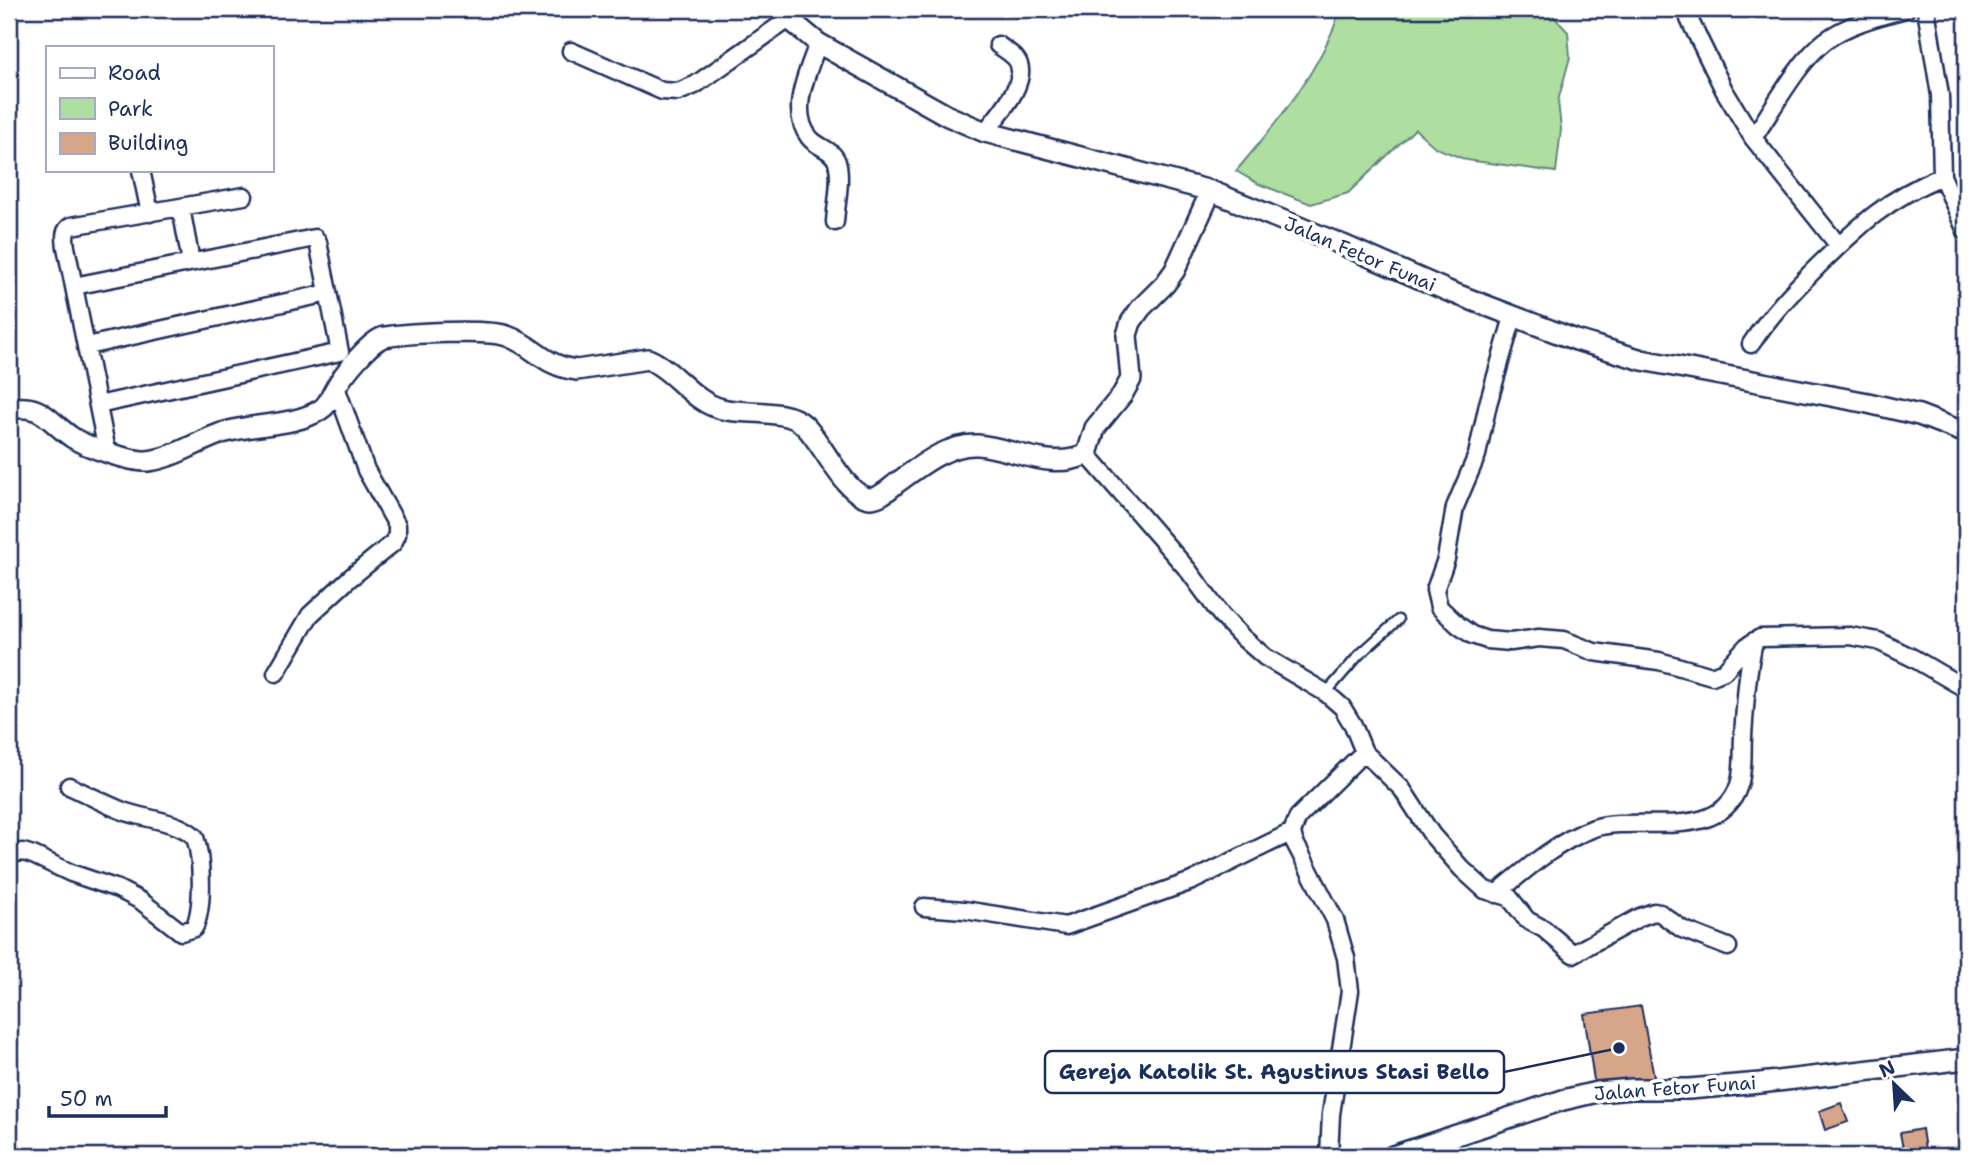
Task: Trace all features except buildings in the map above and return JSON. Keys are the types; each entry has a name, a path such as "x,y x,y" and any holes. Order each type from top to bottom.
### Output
{"street":[{"path":"1753,138 1812,53 1827,40 1877,17 1906,9"},
{"path":"1926,9 1940,95 1942,176 1966,231"},
{"path":"571,51 662,91 678,92 695,85 731,62 786,14"},
{"name":"Jalan Fetor Funai","path":"786,14 818,43 948,116 985,132 1211,191 1513,317 1576,340 1642,360 1919,415 1966,433"},
{"path":"1689,19 1724,90 1753,138 1839,246"},
{"path":"818,43 802,91 801,115 810,138 818,146 828,150 836,161 838,170 835,222"},
{"path":"985,132 1020,81 1016,58 998,45"},
{"path":"141,172 150,213"},
{"path":"1751,344 1769,316 1865,220 1894,199 1942,176"},
{"path":"1087,454 1095,428 1122,395 1130,379 1127,335 1131,322 1141,307 1175,271 1211,191"},
{"path":"107,451 66,247 67,228 244,196"},
{"path":"181,208 191,262"},
{"path":"74,286 315,237 318,242 340,352 98,405"},
{"path":"87,346 328,293"},
{"path":"1513,317 1488,404 1477,455 1455,508 1446,559 1436,590 1439,607 1458,625 1472,635 1487,640 1564,640 1594,652 1659,661 1712,676 1724,671 1754,641 1768,637 1861,637 1878,641 1913,658 1966,689"},
{"path":"9,409 31,407 59,425 73,438 144,461 163,457 223,433 313,414 327,405 336,387 368,347 380,338 443,333 495,333 515,340 545,361 569,369 648,359 656,362 710,405 734,411 797,419 820,443 852,491 861,496 880,496 937,456 967,446 978,445 1044,459 1070,459 1087,454"},
{"path":"276,673 310,615 393,543 397,535 397,525 359,453 336,387"},
{"path":"1087,454 1188,570 1221,615 1242,638 1265,657 1326,694 1342,707 1364,752 1402,789 1432,835 1485,890 1509,897 1527,920 1544,929 1573,954 1654,912 1660,913 1682,929 1728,947"},
{"path":"1496,894 1532,864 1591,829 1604,825 1660,825 1702,819 1719,813 1729,804 1741,783 1746,682 1754,641"},
{"path":"1329,1156 1331,1114 1350,991 1346,958 1335,920 1294,841 1292,832 1298,817 1364,752"},
{"path":"9,854 23,852 33,855 71,873 117,888 141,901 181,932 194,928 199,904 201,858 195,837 190,831 147,820 69,786"},
{"path":"924,907 964,910 1066,926 1192,881 1292,832"},
{"name":"Jalan Fetor Funai","path":"1393,1156 1563,1100 1597,1092 1760,1083 1966,1059"}],"lane":[{"path":"1326,694 1359,655 1398,620"}],"green space":[{"path":"1341,9 1554,9 1553,16 1568,32 1570,57 1558,101 1561,129 1556,172 1467,160 1436,148 1415,129 1348,193 1311,204 1259,184 1236,171 1282,114 1309,75"}],"place":[{"name":"Gereja Katolik St. Agustinus Stasi Bello","path":"1619,1048"}]}
